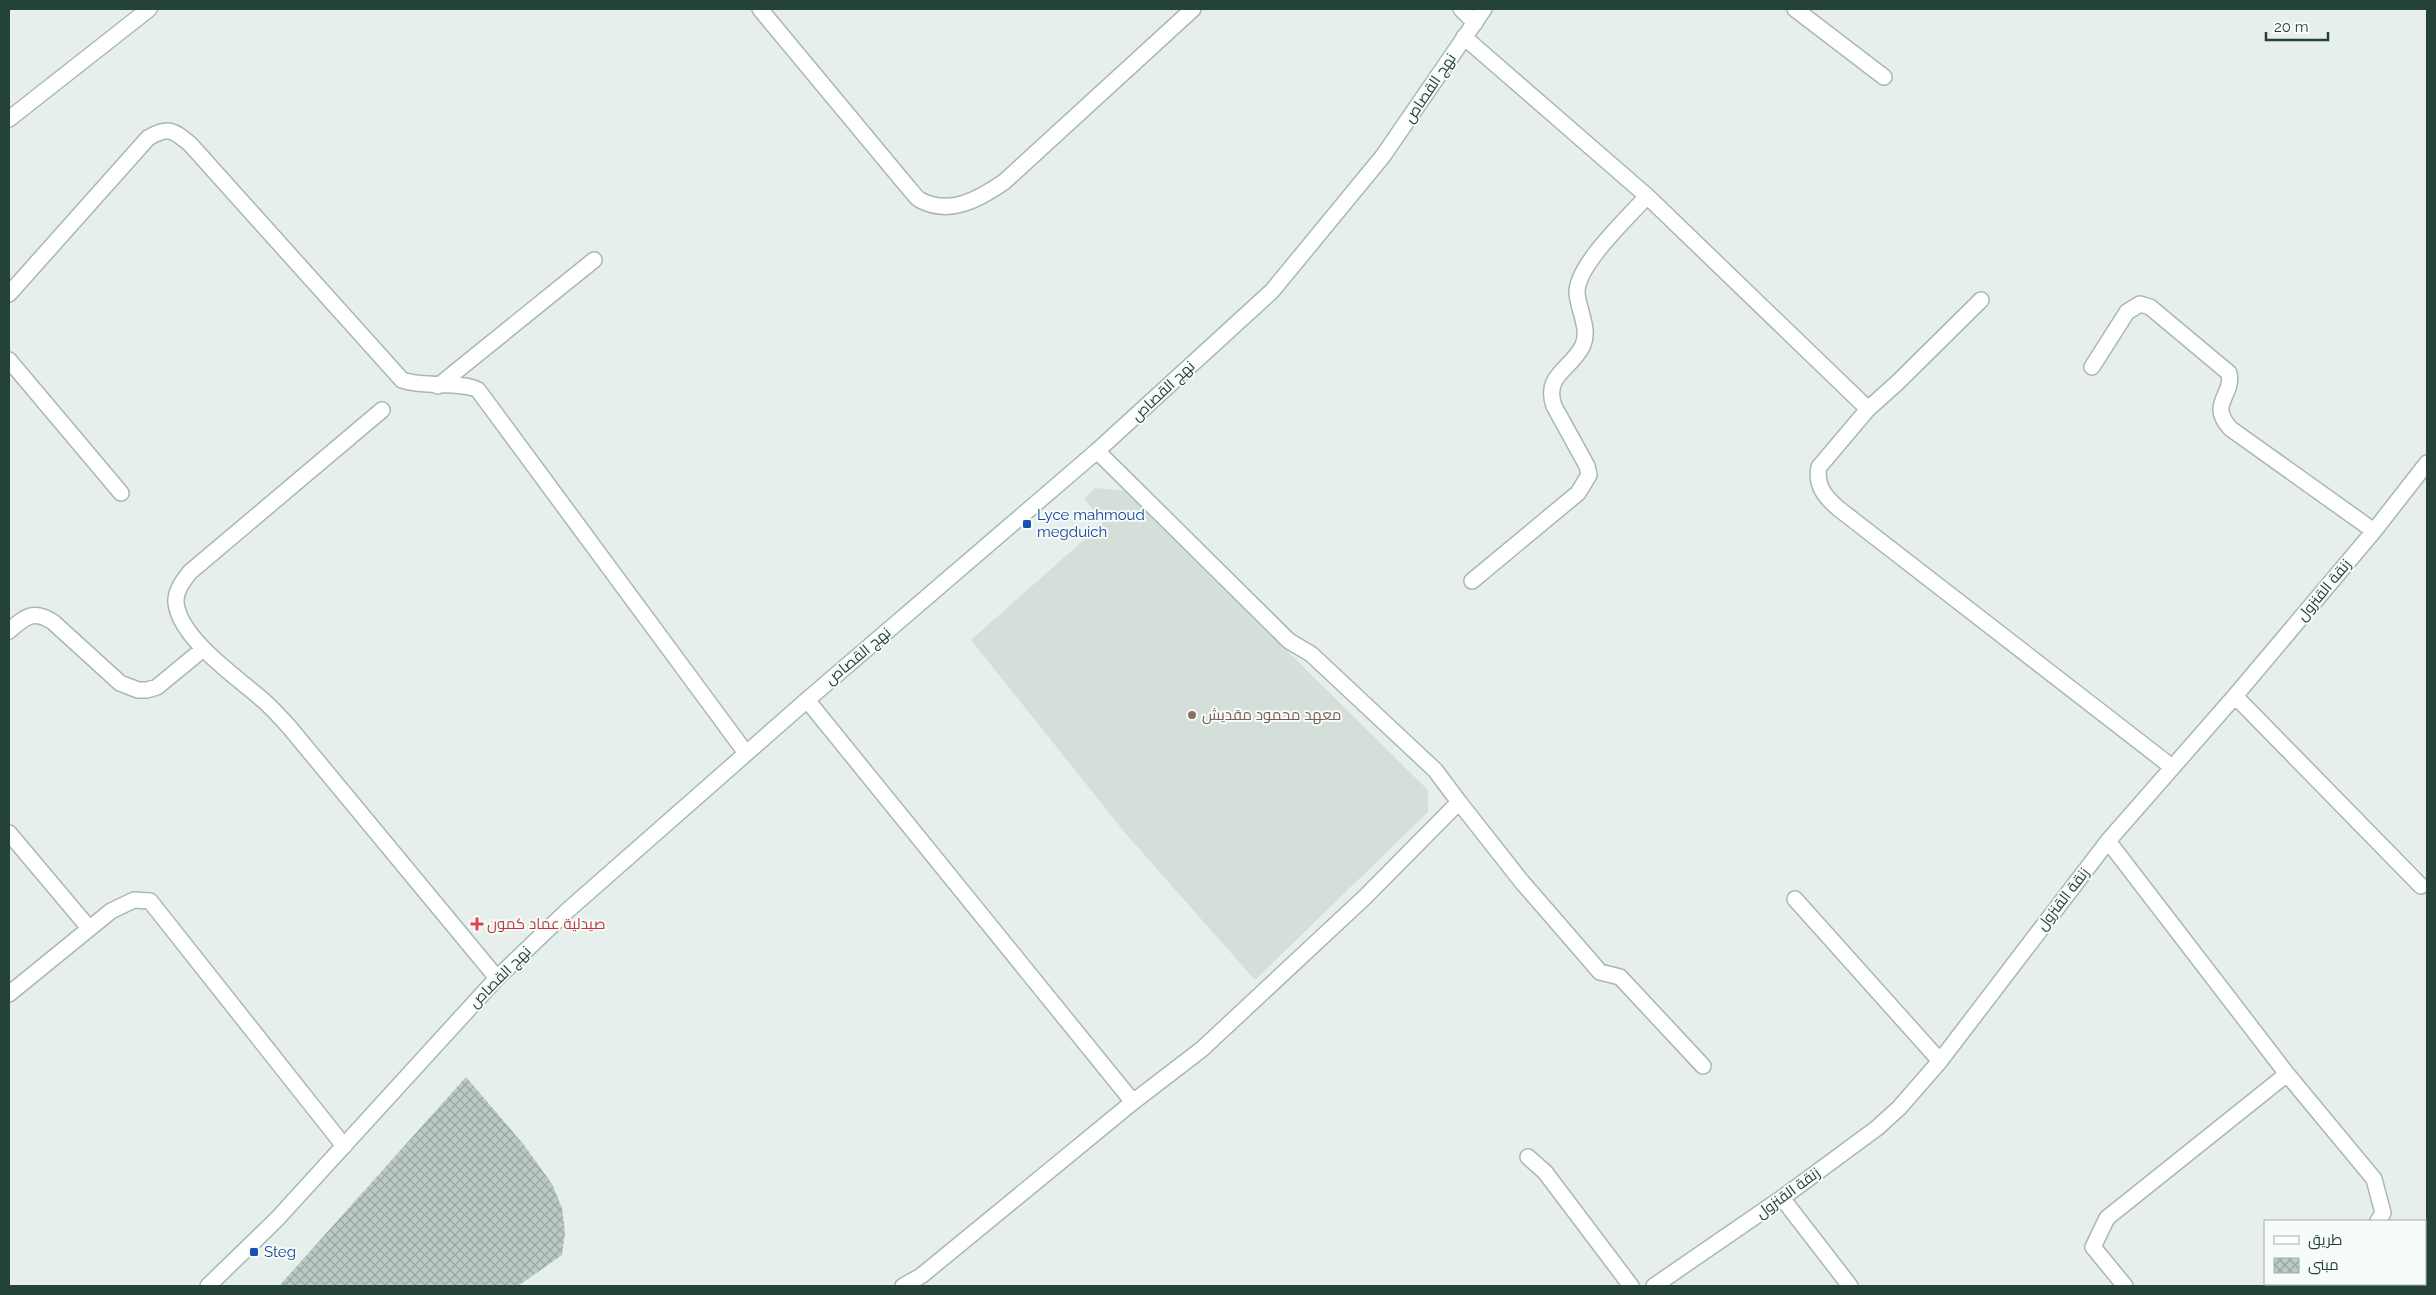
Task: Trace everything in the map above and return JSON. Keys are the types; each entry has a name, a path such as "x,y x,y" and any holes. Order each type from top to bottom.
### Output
{"street":[{"path":"9,119 149,9"},
{"path":"760,9 919,200 939,206 954,206 979,199 1004,182 1193,9"},
{"path":"1461,9 1475,22"},
{"name":"نهج القصاص","path":"208,1286 277,1219 497,978 568,911 746,753 1097,451 1272,291 1383,156 1484,9"},
{"path":"1795,9 1884,77"},
{"path":"1464,37 1648,196 1868,409"},
{"path":"9,294 148,138 158,132 168,130 176,132 190,144 402,380 412,384 470,387 478,390 746,753"},
{"path":"1472,580 1578,493 1589,475 1587,466 1554,406 1550,396 1551,387 1583,345 1584,331 1577,293 1583,271 1648,196"},
{"path":"438,386 594,260"},
{"path":"1981,300 1868,409 1819,467 1817,476 1825,495 1839,510 2172,767"},
{"path":"2092,367 2126,312 2140,304 2150,307 2229,373 2230,380 2220,406 2225,423 2231,429 2374,531"},
{"path":"9,360 121,493"},
{"path":"382,410 190,572 180,586 176,602 179,614 202,650 266,702 290,728 497,978"},
{"path":"1097,451 1289,641 1311,654 1435,770 1522,882 1600,972 1620,978 1703,1066"},
{"name":"زنقة القنزول","path":"1654,1286 1782,1198 1877,1128 1899,1108 1940,1062 2108,841 2235,696 2374,531 2427,463"},
{"path":"9,631 23,619 36,614 44,616 54,622 120,683 138,690 157,687 202,650"},
{"path":"2235,696 2421,886"},
{"path":"807,700 1134,1102"},
{"path":"903,1286 920,1276 1202,1049 1365,897 1458,802"},
{"path":"9,833 89,928"},
{"path":"2108,841 2288,1074 2374,1180 2382,1213 2378,1220"},
{"path":"9,994 89,928 124,903 145,899 155,905 344,1146"},
{"path":"1795,899 1940,1062"},
{"path":"2125,1286 2093,1247 2107,1218 2288,1074"},
{"path":"1528,1157 1545,1172 1631,1286"},
{"path":"1782,1198 1850,1286"}],"shaded area":[{"name":"معهد محمود مقديش","path":"1096,488 1125,491 1428,790 1428,812 1255,980 1126,834 971,640 1103,523 1084,498"}],"building":[{"path":"466,1077 524,1145 552,1184 562,1208 565,1232 562,1255 518,1286 279,1286"}],"place":[{"name":"Lyce mahmoud megduich","path":"1027,524"},
{"name":"معهد محمود مقديش","path":"1192,715"},
{"name":"صيدلية عماد كمون","path":"477,924"},
{"name":"Steg","path":"254,1252"}]}
